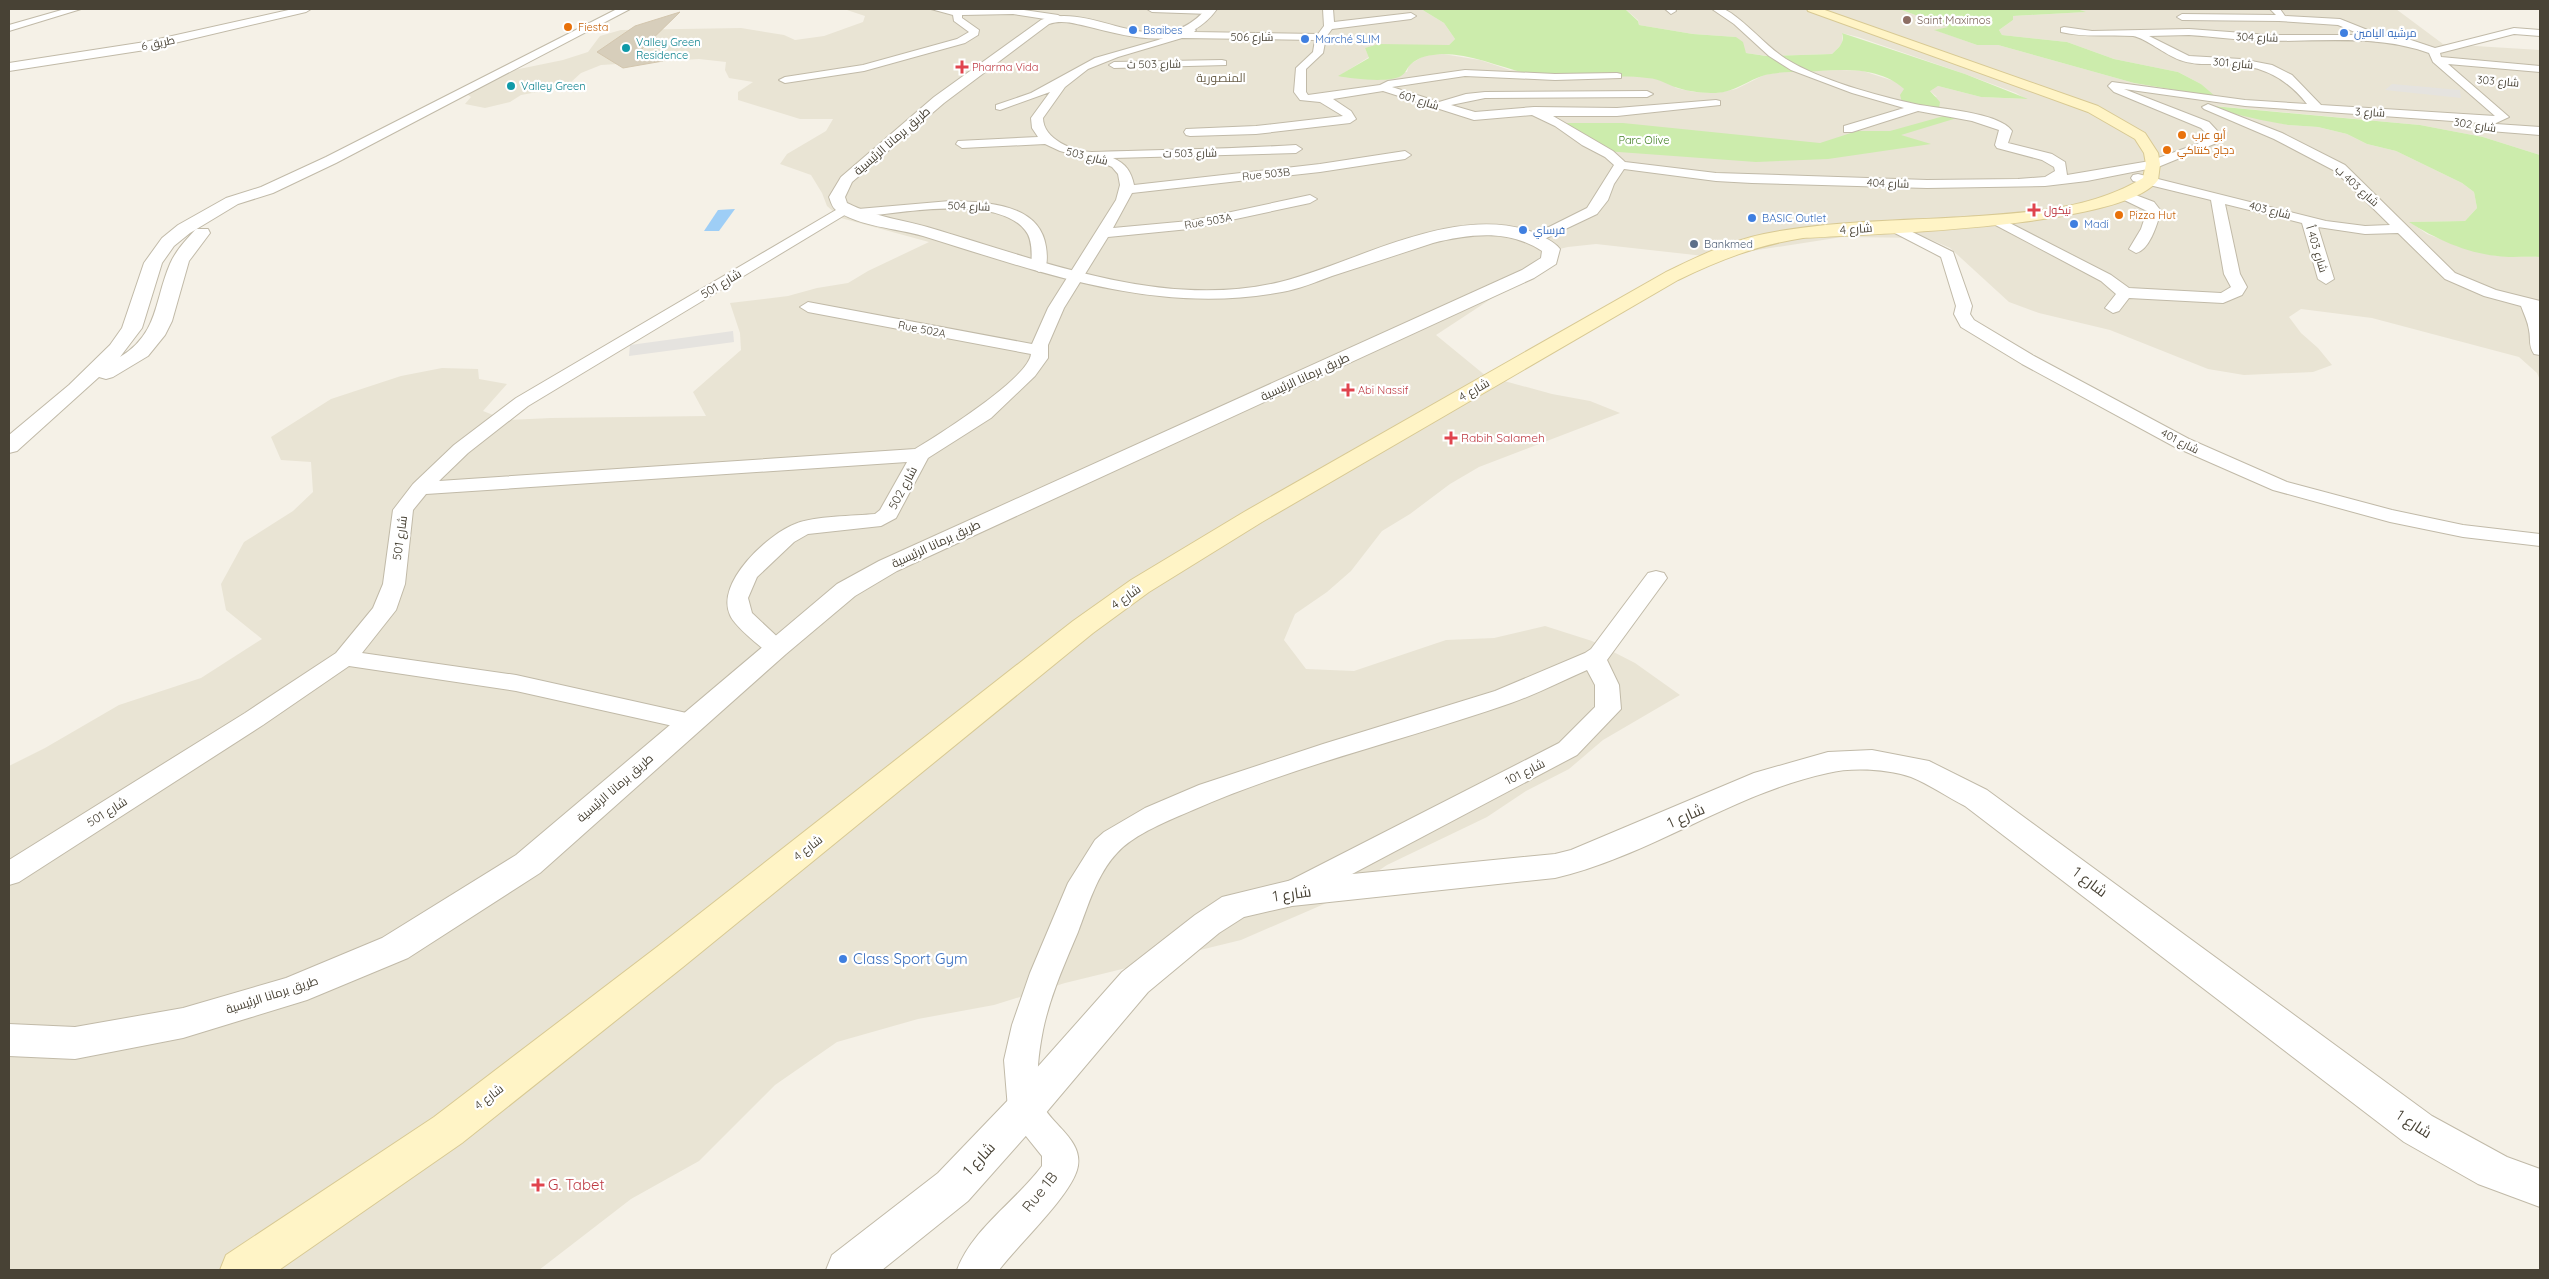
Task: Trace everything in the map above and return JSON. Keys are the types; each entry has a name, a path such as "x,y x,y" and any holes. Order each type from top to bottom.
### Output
{"main road":[{"path":"1812,9 2093,109 2140,136 2141,172"},
{"name":"شارع 4","path":"242,1270 448,1130 678,951 1082,627 1140,586 1253,517 1672,276 1715,255 1764,239 1803,232 1993,220 2072,211 2141,172"}],"street":[{"path":"9,28 76,9"},
{"name":"طريق 6","path":"9,67 145,46 306,9"},
{"path":"76,389 130,360 146,347 161,324 179,259 193,240 268,190 501,74 624,9"},
{"path":"936,9 958,12 1013,11 1148,35 1186,33"},
{"path":"1000,108 1035,95 1087,66 1186,33 1204,21 1210,10 1152,9"},
{"path":"1328,9 1329,26 1411,16"},
{"path":"1717,9 1740,23 1754,39 1775,57 1794,68 1852,90 1916,108 2004,127 2006,131 2001,145 2047,157 2060,165 2062,173 2045,182"},
{"path":"785,80 864,68 961,41 974,33 974,30 956,19 958,12"},
{"path":"2194,32 2170,20 2277,14 2340,22 2378,38 2411,43 2435,56 2456,77 2498,110 2503,117"},
{"name":"طريق برمانا الرئيسية","path":"852,211 840,206 837,197 846,180 939,100 1036,29 1058,18"},
{"path":"2502,23 2514,31"},
{"name":"شارع 601","path":"1329,26 1321,37 1317,55 1301,68 1300,92 1304,98 1322,98 1388,90 1474,116 1513,111 1534,111 1559,123 1586,142 1609,154 1621,164"},
{"name":"شارع 304","path":"2064,30 2092,34 2194,32 2270,38 2378,38"},
{"path":"2435,56 2514,31 2540,33"},
{"name":"شارع 506","path":"1186,33 1321,37"},
{"name":"شارع 301","path":"2137,33 2183,58 2248,63 2278,71 2285,74 2306,93 2318,109"},
{"path":"1102,60 1198,60 1210,58 1212,50"},
{"path":"2435,56 2540,69"},
{"name":"شارع 503 ث","path":"1087,66 1222,63"},
{"path":"1470,79 1388,90 1388,84 1465,73 1555,77 1617,76"},
{"path":"1046,140 1036,125 1037,118 1069,77"},
{"name":"شارع 303","path":"2456,77 2474,78"},
{"name":"شارع 3","path":"2141,172 2213,142 2216,136 2205,125 2118,90 2114,86 2126,84 2245,103 2318,109 2494,120 2503,117 2522,117"},
{"name":"شارع 403 ب","path":"2169,92 2278,136 2340,168 2450,276 2490,293 2534,304"},
{"path":"1437,106 1466,97 1485,95 1648,94"},
{"path":"1190,132 1256,130 1350,119 1347,113 1322,98"},
{"path":"1534,111 1617,112 1716,103"},
{"path":"1848,129 1916,108"},
{"path":"2392,113 2456,130"},
{"name":"شارع 302","path":"2410,114 2485,128 2540,131"},
{"path":"2473,134 2504,142"},
{"path":"962,144 1046,140"},
{"name":"شارع 503","path":"1046,140 1053,146 1118,164 1128,179 1127,190"},
{"name":"شارع 503 ت","path":"1084,154 1296,149"},
{"name":"Rue 503B","path":"1127,190 1320,168 1405,155"},
{"path":"852,211 1094,283 1164,294 1258,292 1291,284 1451,233 1479,230 1516,232 1538,238 1592,211 1601,200 1607,184 1621,164"},
{"name":"شارع 404","path":"1621,164 1716,177 1940,184 2045,182 2141,172"},
{"path":"2136,249 2148,229 2154,211 2149,204 2141,172"},
{"name":"شارع 403","path":"2141,172 2217,197 2343,228 2403,229"},
{"path":"9,446 76,389 103,360 117,349 132,328 148,272 168,242 232,201 268,190"},
{"path":"1075,278 1105,232 1127,190"},
{"path":"1993,220 2106,278 2125,293 2223,298 2236,292 2239,286 2232,274 2217,197"},
{"name":"Rue 503A","path":"1105,232 1189,225 1310,199"},
{"name":"شارع 504","path":"852,211 933,205 995,207 1018,214 1032,227 1039,248 1039,267"},
{"name":"شارع 501","path":"9,874 254,719 345,658 384,610 394,584 403,510 420,488 460,449 522,402 852,211"},
{"name":"شارع 403 أ","path":"2308,220 2326,278"},
{"name":"شارع 401","path":"1894,226 1948,256 1964,306 1962,314 1967,323 2028,360 2182,443 2240,470 2298,491 2390,516 2463,531 2540,540"},
{"name":"طريق برمانا الرئيسية","path":"9,1040 75,1043 182,1023 294,990 395,948 528,864 776,648 846,590 888,566 1528,274 1550,260 1551,249 1538,238"},
{"name":"شارع 502","path":"776,648 741,615 737,598 747,574 786,537 803,528 871,523 881,520 889,514 920,455 984,414 1036,364 1039,358 1037,350 1050,318 1075,278"},
{"path":"2113,308 2125,293"},
{"path":"2534,304 2538,331 2537,342 2540,350"},
{"name":"Rue 502A","path":"808,307 1037,350"},
{"path":"420,488 920,455"},
{"path":"1025,1109 1022,1060 1037,997 1083,883 1105,848 1114,839 1155,815 1209,792 1332,750 1504,697 1594,658 1600,654 1656,578"},
{"path":"345,658 516,683 691,722"},
{"name":"شارع 101","path":"1292,893 1568,749 1608,709 1607,685 1594,658"},
{"name":"شارع 1","path":"848,1270 953,1187 1025,1109 1135,982 1234,906 1292,893 1555,866 1577,861 1765,781 1828,762 1872,760 1918,768 1976,798 2418,1129 2476,1161 2540,1188"},
{"name":"Rue 1B","path":"976,1270 1000,1238 1054,1180 1060,1168 1060,1157 1057,1148 1025,1109"}],"shaded area":[{"path":"844,9 1421,9 1444,23 1455,39 1449,45 1365,48 1369,57 1339,76 1407,72 1409,65 1425,55 1443,54 1480,60 1510,70 1646,77 1667,81 1676,88 1694,92 1717,93 1736,89 1764,75 1780,72 1841,70 1863,71 1897,82 1904,89 1937,97 1929,90 1938,86 1981,97 2026,99 2016,93 1965,74 1842,33 1842,44 1832,54 1767,56 1746,53 1736,37 1693,34 1639,25 1638,20 1625,9 1899,9 1949,27 1935,30 1977,45 1998,45 2134,83 2214,97 2201,84 2178,72 2114,59 2067,42 2002,35 1999,30 2013,20 2013,16 2085,12 2077,9 2396,9 2443,44 2540,50 2540,155 2483,137 2420,125 2215,106 2288,125 2318,127 2347,134 2367,144 2396,151 2462,183 2474,192 2477,208 2465,221 2410,222 2427,234 2456,245 2496,256 2540,257 2540,380 2537,373 2519,357 2372,318 2301,309 2289,317 2301,333 2318,348 2332,365 2313,372 2244,375 2208,369 2110,330 2039,313 2009,302 1950,248 1927,238 1842,237 1713,257 1596,244 1546,252 1500,293 1436,335 1486,376 1552,394 1590,401 1620,413 1479,467 1450,484 1410,514 1382,531 1351,571 1327,592 1295,614 1284,640 1306,669 1354,671 1446,640 1494,638 1545,626 1592,641 1635,663 1680,695 1603,740 1569,769 1526,791 1487,817 1387,865 1338,898 1241,940 1065,983 994,1005 918,1019 837,1042 775,1085 699,1161 631,1199 539,1270 9,1270 9,766 45,748 119,705 201,678 262,639 226,610 221,584 244,542 293,511 313,492 311,462 281,460 271,437 331,399 401,376 442,368 478,369 479,379 507,384 483,411 506,420 706,416 693,392 741,350 740,333 730,303 788,296 817,288 848,283 868,271 929,242 841,218 827,206 822,193 811,175 780,164 787,154 826,131 833,119 800,119 738,100 738,92 753,82 729,78 725,70 726,62 699,59 601,65 581,73 570,83 521,95 510,102 485,108 465,104 471,97 461,90 475,81 499,73 563,60 588,52 600,36 621,30 741,28 784,35 795,40 824,36 863,22 865,16"},
{"path":"2392,84 2460,90 2461,98 2385,90"},
{"path":"733,331 734,342 629,356 630,345"}],"green space":[{"path":"1421,9 1625,9 1638,21 1639,25 1693,34 1736,37 1743,42 1746,53 1766,56 1832,54 1842,42 1842,33 1965,74 2028,99 1981,97 1938,86 1930,91 1940,102 1939,109 1902,102 1900,95 1904,89 1893,81 1869,72 1855,70 1774,73 1723,92 1701,92 1674,87 1647,78 1561,78 1535,75 1469,57 1442,54 1417,60 1410,65 1403,75 1396,78 1371,80 1338,76 1369,58 1365,48 1379,44 1449,45 1455,39 1444,23"},
{"path":"1899,9 2077,9 2086,12 2013,16 2013,20 1999,30 2002,35 2067,42 2114,59 2178,72 2201,84 2216,97 2134,83 1998,45 1977,45 1934,30 1948,27"},
{"path":"2213,106 2420,125 2483,137 2540,155 2540,257 2502,257 2474,252 2429,234 2409,222 2465,221 2477,208 2474,192 2462,183 2396,151 2367,144 2347,134 2318,127 2288,125 2261,120 2235,114"},
{"name":"Parc Olive","path":"1944,116 1957,118 1901,135 1931,144 1828,159 1756,162 1605,151 1564,127 1566,123 1623,123 1820,143 1857,131 1890,131"}],"water":[{"path":"735,209 719,231 704,231 718,210"}],"building":[{"name":"Valley Green Residence","path":"680,12 641,50 663,61 623,68 597,52 635,26"}],"place":[{"name":"Saint Maximos","path":"1907,20"},
{"name":"Fiesta","path":"568,27"},
{"name":"Bsaibes","path":"1133,30"},
{"name":"مرشيه اليامين","path":"2344,33"},
{"name":"Marché SLIM","path":"1305,39"},
{"name":"Valley Green Residence","path":"626,48"},
{"name":"Pharma Vida","path":"962,67"},
{"name":"Valley Green","path":"511,86"},
{"name":"أبو عرب","path":"2182,135"},
{"name":"دجاج كنتاكي","path":"2167,150"},
{"name":"نيكول","path":"2034,210"},
{"name":"Pizza Hut","path":"2119,215"},
{"name":"BASIC Outlet","path":"1752,218"},
{"name":"Madi","path":"2074,224"},
{"name":"فرساي","path":"1523,230"},
{"name":"Bankmed","path":"1694,244"},
{"name":"Abi Nassif","path":"1348,390"},
{"name":"Rabih Salameh","path":"1451,438"},
{"name":"Class Sport Gym","path":"843,959"},
{"name":"G. Tabet","path":"538,1185"}],"district":[{"name":"المنصورية","path":"1221,78"}]}
